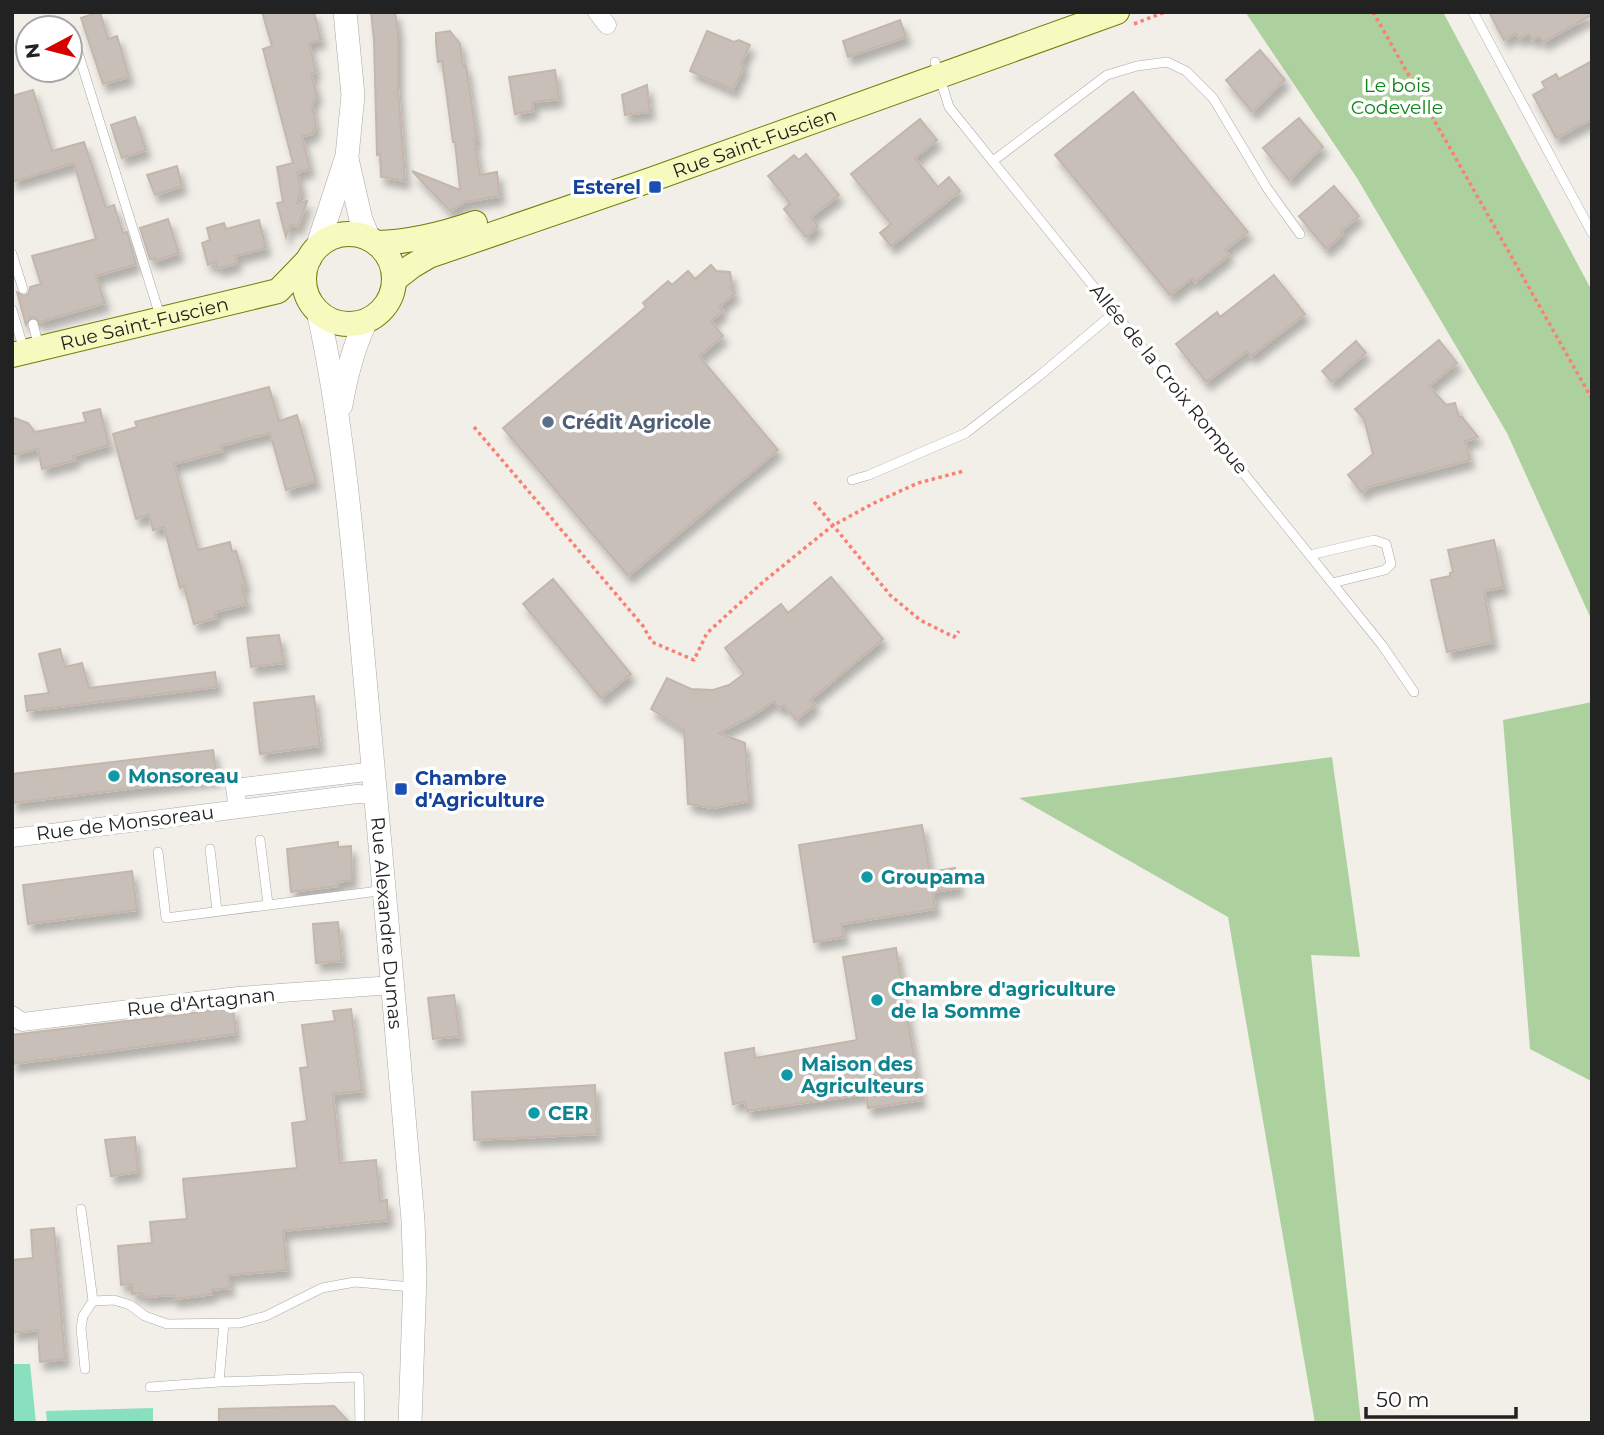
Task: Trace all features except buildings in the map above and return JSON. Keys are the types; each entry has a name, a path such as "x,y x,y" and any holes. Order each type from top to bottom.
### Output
{"main road":[{"name":"Rue Saint-Fuscien","path":"394,280 429,256 653,179 1076,12"},
{"name":"Rue Saint-Fuscien","path":"373,241 401,243 510,212 937,69 1117,12"},
{"path":"351,234 373,241 390,260 394,280 389,301 375,316 366,321 346,324 336,322 315,308 278,291 324,242 351,234"},
{"path":"313,254 306,268 305,286 315,308"},
{"name":"Rue Saint-Fuscien","path":"26,352 278,291"}],"street":[{"path":"313,254 347,156 353,95 345,12"},
{"path":"347,156 361,220 373,241"},
{"name":"Rue Alexandre Dumas","path":"315,308 338,425 356,582 393,985 413,1220 410,1423"},
{"name":"Rue Alexandre Dumas","path":"338,425 344,383 356,342 366,321"},
{"name":"Rue de Monsoreau","path":"238,809 235,788 374,771"},
{"name":"Rue de Monsoreau","path":"12,838 358,794 376,795"},
{"name":"Rue d'Artagnan","path":"12,1016 22,1022 238,996 393,985"}],"lane":[{"path":"1474,12 1592,233"},
{"path":"993,161 1107,75 1137,66 1167,62 1186,71 1213,98 1267,188 1300,234"},
{"name":"Allée de la Croix Rompue","path":"937,69 949,107 1382,645 1414,692"},
{"path":"84,72 161,319"},
{"path":"12,254 23,289"},
{"path":"12,310 26,352"},
{"path":"852,480 966,433 1115,312"},
{"path":"26,352 33,324"},
{"path":"1310,555 1374,540 1386,544 1391,564 1385,570 1332,583"},
{"path":"260,840 268,904"},
{"path":"210,849 217,911"},
{"path":"158,852 166,918 371,892 384,887"},
{"path":"81,1209 93,1301 83,1316 81,1328 85,1369"},
{"path":"93,1301 114,1300 167,1324 240,1323 266,1316 322,1288 355,1282 396,1284 414,1288"},
{"path":"219,1382 224,1323"},
{"path":"150,1387 359,1377 360,1423"}],"path":[{"path":"1373,12 1592,399"},
{"path":"474,427 643,626 652,642 694,660 706,633 832,526 918,483 964,471"},
{"path":"814,502 890,595 920,620 954,637 959,631"}],"green space":[{"name":"Le bois Codevelle","path":"1443,12 1592,291 1592,621 1507,433 1357,178 1246,13"},
{"path":"1592,702 1591,1081 1530,1049 1503,720"},
{"path":"1332,757 1360,957 1311,955 1361,1423 1315,1423 1228,917 1019,798"},
{"path":"12,1364 30,1364 36,1423 12,1423"},
{"path":"153,1408 153,1423 47,1423 46,1411"}],"place":[{"name":"Esterel","path":"655,187"},
{"name":"Crédit Agricole","path":"548,422"},
{"name":"Monsoreau","path":"114,776"},
{"name":"Chambre d'Agriculture","path":"401,789"},
{"name":"Groupama","path":"867,877"},
{"name":"Chambre d'agriculture de la Somme","path":"877,1000"},
{"name":"Maison des Agriculteurs","path":"787,1075"},
{"name":"CER","path":"534,1113"}]}
